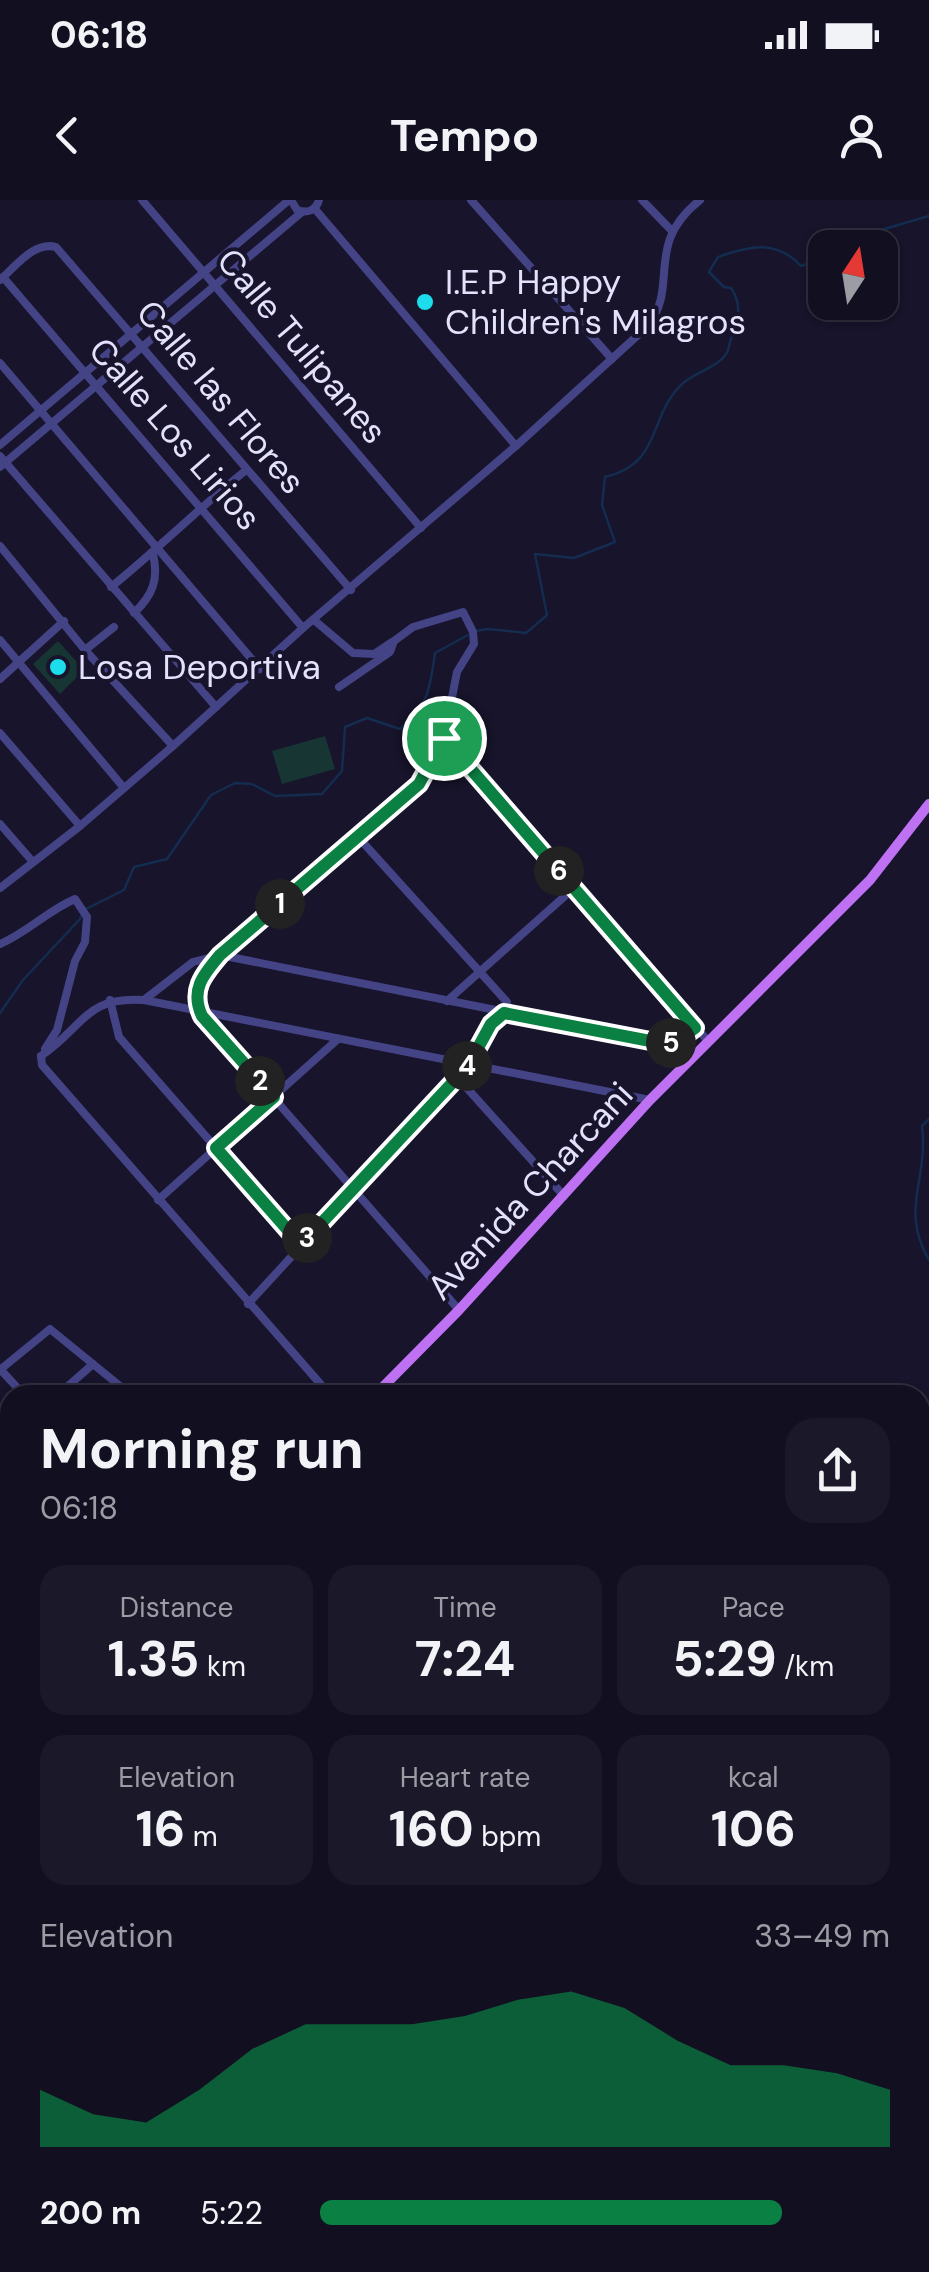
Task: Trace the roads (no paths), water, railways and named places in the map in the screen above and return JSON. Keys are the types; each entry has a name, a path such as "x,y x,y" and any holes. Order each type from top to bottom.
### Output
{"main road":[{"name":"Avenida Charcani","path":"385,1385 650,1100 870,880 929,804"}],"street":[{"name":"Calle Tulipanes","path":"142,200 421,528"},
{"path":"0,445 290,200 302,212"},
{"path":"470,200 612,358"},
{"path":"642,200 672,231"},
{"path":"0,888 80,826 352,590 655,317 668,240 700,200"},
{"path":"216,707 2,462 302,212 317,204 516,446"},
{"name":"Calle las Flores","path":"2,279 36,249 46,244 56,247 352,590"},
{"name":"Calle Los Lirios","path":"2,279 304,628"},
{"path":"0,363 260,669"},
{"path":"110,587 245,470"},
{"path":"0,546 85,650 173,746"},
{"path":"134,614 156,582 156,551"},
{"path":"314,620 353,654 374,654 414,627 463,612 474,644 458,672 444,738 419,784"},
{"path":"0,679 64,621"},
{"path":"85,650 114,628"},
{"path":"0,640 124,788"},
{"path":"339,687 390,652 394,641"},
{"path":"0,733 80,826"},
{"path":"444,738 708,1042"},
{"path":"458,753 220,955 197,987 199,1009 458,1310"},
{"path":"0,824 33,862"},
{"path":"248,1304 468,1066 491,1024 504,1013 507,1002 358,837"},
{"path":"447,1001 574,888"},
{"path":"0,944 75,900 87,918 85,942 75,961 57,1030 40,1056 42,1066 321,1385"},
{"path":"144,1000 193,962 220,955 666,1044 695,1028"},
{"path":"40,1056 64,1040 94,1008 110,1000 144,1000 650,1100"},
{"path":"110,1000 119,1037 301,1245"},
{"path":"158,1200 338,1040"},
{"path":"666,1044 686,1063"},
{"path":"457,1076 564,1196"},
{"path":"0,1369 50,1328 119,1385"},
{"path":"69,1385 93,1364"}],"waterway":[{"path":"476,631 526,633 547,615 535,554 574,558 615,542 602,505 605,477 636,462 681,385 717,363 728,351 738,307 731,288 724,287 709,272 718,257 741,250 772,248 801,266 810,263 822,242 857,237 929,216"},
{"path":"0,1013 23,980 84,910 124,890 134,867 167,859 211,795 235,783 252,784 275,796 322,794 342,771 345,727 367,718 400,729 417,712 426,695 435,653 468,635"},
{"path":"929,1119 922,1126 922,1162 915,1209 920,1242 929,1260"}],"place":[{"name":"I.E.P Happy Children's Milagros","path":"425,302"},
{"name":"Losa Deportiva","path":"58,667"}]}
